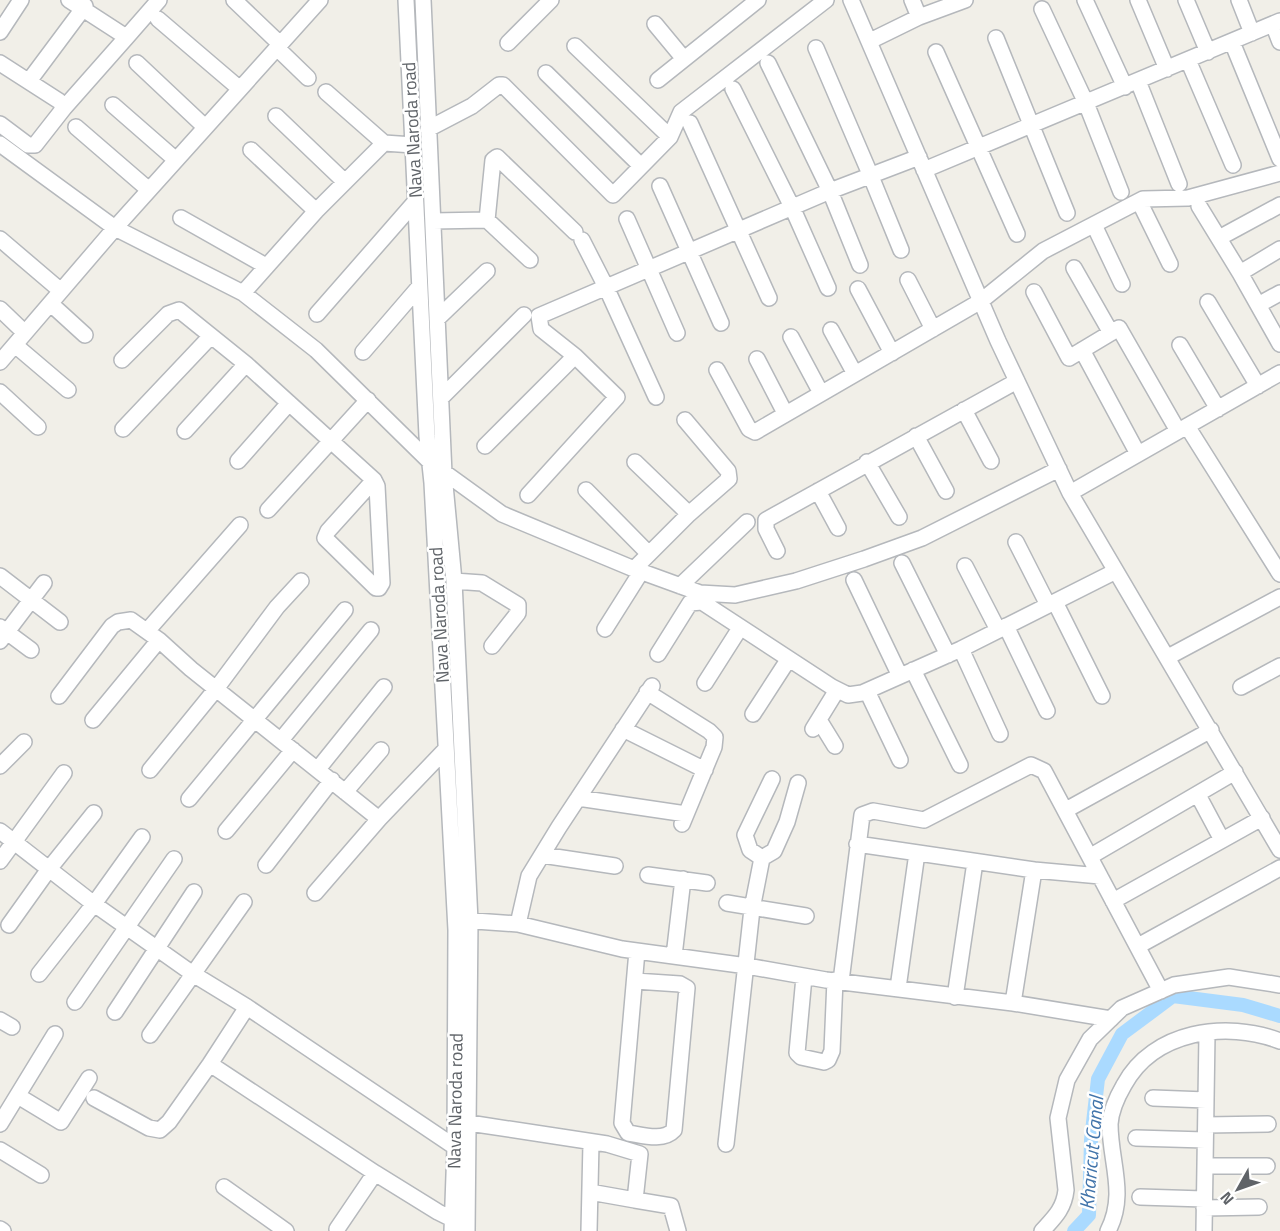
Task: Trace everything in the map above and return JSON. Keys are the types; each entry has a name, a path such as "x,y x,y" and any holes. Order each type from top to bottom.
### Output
{"street":[{"path":"0,32 21,0"},
{"path":"69,0 87,4 124,39"},
{"path":"0,124 28,145 35,145 64,108 159,0"},
{"path":"234,0 308,78"},
{"name":"Nava Naroda road","path":"406,0 426,436 430,462 446,749 463,920 469,1123 462,1148 452,1225"},
{"path":"423,0 444,474 454,581 463,920 518,924 637,951 747,966 804,977 1014,1003 1111,1019"},
{"path":"508,43 551,0"},
{"path":"658,80 758,0"},
{"path":"428,129 472,106 494,88 503,85 613,195 670,136 681,112 826,0"},
{"path":"850,0 870,41 981,301 1070,493 1280,850"},
{"path":"912,0 919,17"},
{"path":"1085,0 1132,84 1179,184"},
{"path":"1138,0 1167,69"},
{"path":"1186,0 1208,52"},
{"path":"1239,0 1252,33"},
{"path":"870,41 957,1"},
{"path":"0,362 115,228 279,46 310,3"},
{"path":"28,81 87,4"},
{"path":"1042,9 1086,103 1121,192"},
{"path":"158,18 240,89"},
{"path":"528,495 617,398 574,356 541,329 539,316 870,174 978,147 1276,23 1280,42"},
{"path":"655,24 684,59"},
{"path":"996,38 1067,213"},
{"path":"1232,42 1280,159"},
{"path":"575,46 670,136"},
{"path":"816,48 901,250"},
{"path":"936,52 1017,234"},
{"path":"1188,60 1233,165"},
{"path":"0,63 59,100 64,108"},
{"path":"137,63 205,127"},
{"path":"768,63 830,190 860,265"},
{"path":"546,73 641,166"},
{"path":"733,89 792,207 828,288"},
{"path":"326,92 384,143 413,145"},
{"path":"113,105 176,160"},
{"path":"276,116 345,182"},
{"path":"690,123 769,297"},
{"path":"76,127 149,190"},
{"path":"243,293 316,211 384,143"},
{"path":"0,144 115,228 243,293 316,350 444,474 502,514 637,570 700,593 735,595 796,580 864,559 922,538 1059,469"},
{"path":"251,150 316,211"},
{"path":"487,220 493,160 497,157 579,236 606,287 656,397"},
{"path":"717,370 751,431 756,432 785,413 981,301 1043,251 1143,199 1193,196 1280,173"},
{"path":"660,186 721,323"},
{"path":"1139,201 1170,264"},
{"path":"317,314 415,202"},
{"path":"1219,238 1280,205"},
{"path":"1199,206 1279,340"},
{"path":"181,218 266,266"},
{"path":"627,219 677,333"},
{"path":"433,221 487,220 530,260"},
{"path":"1094,225 1122,284"},
{"path":"0,239 61,291"},
{"path":"1240,273 1280,249"},
{"path":"1074,268 1111,333"},
{"path":"437,319 487,271"},
{"path":"908,280 933,329"},
{"path":"363,352 419,287"},
{"path":"858,289 892,353"},
{"path":"1034,292 1069,358 1119,328 1280,574"},
{"path":"1258,305 1280,293"},
{"path":"1208,302 1258,386"},
{"path":"51,304 85,335"},
{"path":"0,309 20,339 68,390"},
{"path":"122,360 174,310 181,312 246,364 290,403 374,480 377,486 382,583 379,588 376,588 325,538 328,531 374,480"},
{"path":"441,398 524,315"},
{"path":"831,330 855,374"},
{"path":"123,429 211,336"},
{"path":"791,336 821,393"},
{"path":"1180,345 1218,409"},
{"path":"1082,350 1138,454"},
{"path":"485,446 574,356"},
{"path":"757,359 785,413"},
{"path":"185,431 246,364"},
{"path":"1070,493 1280,373"},
{"path":"777,551 766,529 766,520 867,462 1017,381"},
{"path":"0,392 38,427"},
{"path":"268,510 368,400"},
{"path":"238,461 290,403"},
{"path":"964,410 991,461"},
{"path":"605,629 637,570 649,554 689,514 729,479 728,471 685,420"},
{"path":"916,436 946,491"},
{"path":"635,462 689,514"},
{"path":"867,462 899,517"},
{"path":"586,490 649,554"},
{"path":"818,491 838,528"},
{"path":"680,586 747,522"},
{"path":"93,720 153,635 240,525"},
{"path":"1016,542 1102,696"},
{"path":"902,563 1000,734"},
{"path":"965,566 1047,711"},
{"path":"658,654 690,603 702,602 788,660 848,695 867,691 955,652 1116,571"},
{"path":"0,576 60,622"},
{"path":"854,580 960,765"},
{"path":"150,770 216,689 277,607 301,581"},
{"path":"454,581 482,582 518,605 518,613 492,646"},
{"path":"31,650 2,634 44,583"},
{"path":"1168,657 1280,597"},
{"path":"189,799 345,610"},
{"path":"59,696 112,626 118,622 131,620 153,635 216,689 379,819"},
{"path":"705,683 740,628"},
{"path":"226,831 371,630"},
{"path":"753,714 788,660"},
{"path":"1240,687 1280,666"},
{"path":"318,770 384,687"},
{"path":"518,924 529,876 578,798 649,689 713,734 716,742 684,819 578,798"},
{"path":"835,746 816,725 837,690"},
{"path":"867,691 900,760"},
{"path":"623,729 705,770"},
{"path":"1065,810 1211,730"},
{"path":"0,766 24,742"},
{"path":"315,893 379,819 446,749"},
{"path":"345,792 381,750"},
{"path":"804,977 796,1049 801,1057 824,1062 828,1060 831,1051 838,981 862,815 873,811 924,820 1031,765 1044,771 1161,991"},
{"path":"1091,856 1235,772"},
{"path":"0,861 64,773"},
{"path":"762,858 750,850 746,835 772,779"},
{"path":"266,865 332,780"},
{"path":"726,1144 752,909 762,858 774,851 787,822 798,783"},
{"path":"1198,795 1222,840"},
{"path":"9,925 49,869 94,813"},
{"path":"1113,901 1262,818"},
{"path":"0,831 94,904 193,974 462,1148"},
{"path":"39,974 94,904 142,837"},
{"path":"857,844 1034,870 1100,876"},
{"path":"898,988 917,854"},
{"path":"542,855 615,866"},
{"path":"75,1002 174,859"},
{"path":"955,997 975,862"},
{"path":"1138,946 1280,868"},
{"path":"1014,1003 1034,870"},
{"path":"648,875 707,883"},
{"path":"674,956 683,879"},
{"path":"115,1012 194,892"},
{"path":"150,1035 244,902"},
{"path":"727,903 752,909 806,916"},
{"name":"Nava Naroda road","path":"463,920 462,1148 467,1231"},
{"path":"635,981 681,984 687,988 674,1130 667,1136 628,1132 623,1127 637,951"},
{"path":"1042,1231 1059,1214 1065,1201 1066,1190 1058,1118 1067,1080 1090,1039 1122,1008 1174,985 1228,977 1280,985"},
{"path":"94,1098 149,1128 160,1130 169,1122 247,1007"},
{"path":"1108,1231 1116,1216 1118,1189 1110,1122 1116,1100 1131,1071 1151,1052 1189,1035 1228,1029 1266,1035 1280,1041"},
{"path":"0,1124 55,1034"},
{"path":"1204,1231 1207,1034"},
{"path":"210,1064 438,1212 452,1225"},
{"path":"18,1096 61,1122 89,1078"},
{"path":"1153,1098 1206,1101"},
{"path":"469,1123 607,1144 640,1154 635,1200"},
{"path":"1136,1138 1268,1124"},
{"path":"588,1231 591,1143"},
{"path":"0,1150 41,1175"},
{"path":"1205,1167 1267,1166"},
{"path":"337,1228 375,1173"},
{"path":"224,1187 286,1231"},
{"path":"590,1192 671,1206 678,1231"},
{"path":"1140,1197 1259,1208"}],"waterway":[{"name":"Kharicut Canal","path":"1074,1231 1089,1215 1091,1140 1098,1079 1122,1034 1173,996 1243,1005 1280,1016"}]}
